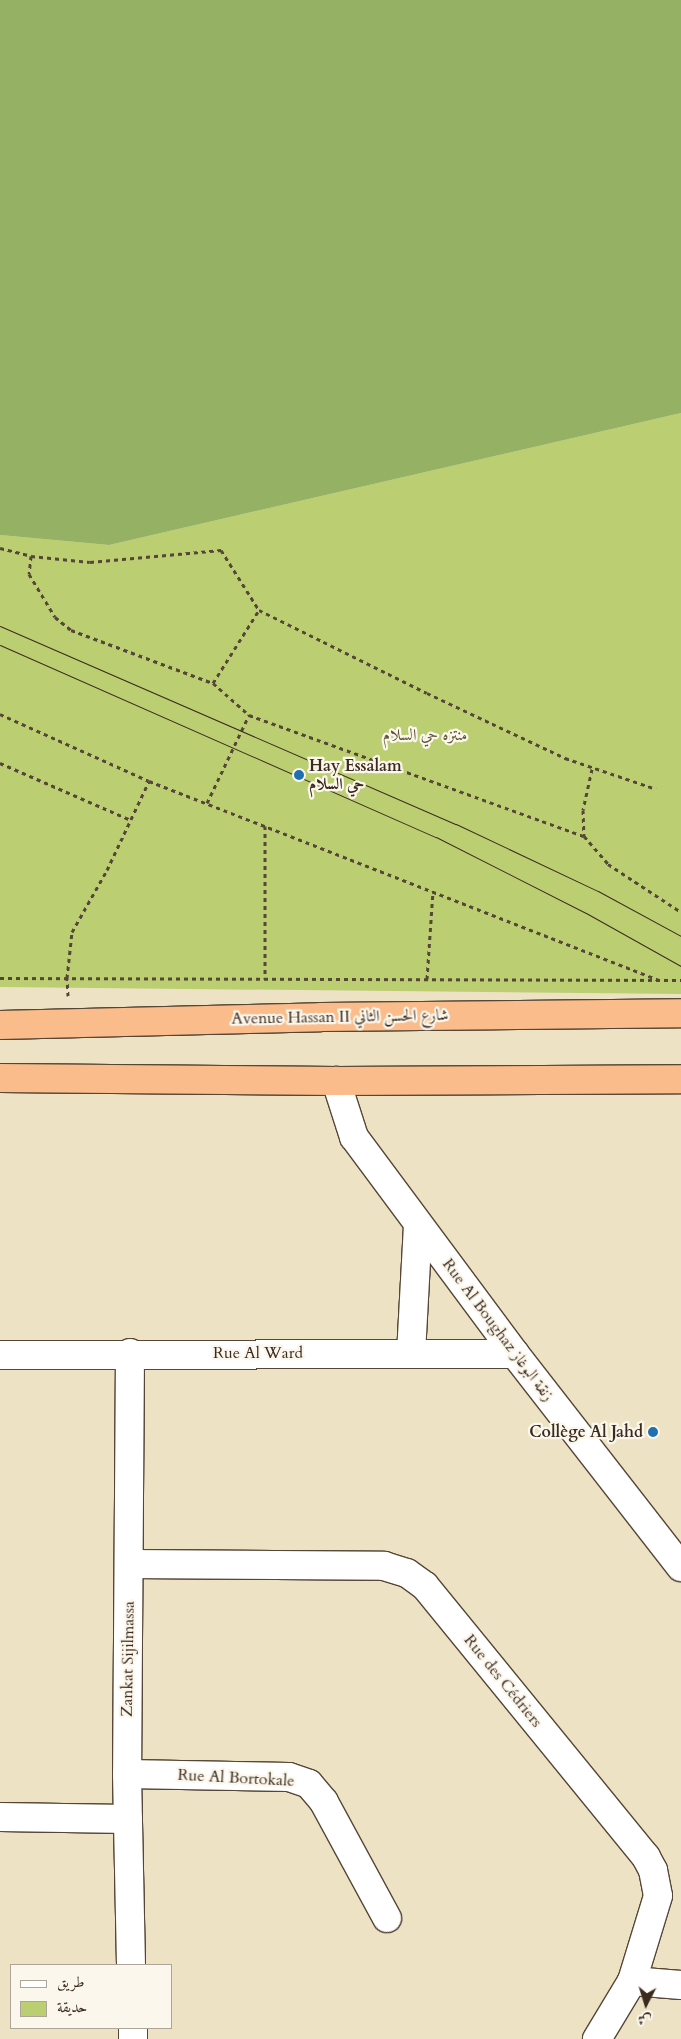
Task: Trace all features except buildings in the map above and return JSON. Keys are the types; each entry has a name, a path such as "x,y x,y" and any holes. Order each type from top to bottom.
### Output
{"highway":[{"name":"Avenue Hassan II شارع الحسن الثاني","path":"0,1025 321,1017 681,1013"},
{"path":"0,1078 336,1081 681,1079"}],"street":[{"name":"Rue Al Boughaz زنقة البوغاز","path":"336,1081 354,1137 516,1354 681,1567"},
{"path":"411,1354 418,1225"},
{"name":"Rue Al Ward","path":"0,1355 130,1353 516,1354"},
{"name":"Zankat Sijilmassa","path":"130,1353 126,1774 131,1964"},
{"name":"Rue des Cédriers","path":"129,1564 384,1566 399,1569 416,1578 435,1596 646,1857 653,1870 658,1896 632,1981 597,2039"},
{"name":"Rue Al Bortokale","path":"126,1774 289,1777 304,1782 317,1792 324,1802 387,1918"},
{"path":"0,1817 128,1819"},
{"path":"632,1981 681,1985"}],"path":[{"path":"0,548 31,556 90,562 222,550 259,610 426,693 592,769 656,789"},
{"path":"31,556 29,574 55,617 71,630 213,683 249,715 584,836 608,864 681,912"},
{"path":"213,683 259,610"},
{"path":"0,714 149,781 659,980"},
{"path":"207,803 249,715"},
{"path":"0,763 131,820"},
{"path":"584,836 583,810 592,769"},
{"path":"69,1023 67,978 72,932 107,870 149,781"},
{"path":"265,826 265,979"},
{"path":"427,979 433,892"},
{"path":"0,978 681,980"}],"green space":[{"path":"0,0 681,0 681,413 109,545 0,535"},
{"name":"منتزه حي السلام","path":"681,413 681,994 0,987 0,535 109,545"}],"tram line":[{"path":"0,626 456,824 598,891 681,936"},
{"path":"0,645 436,837 586,913 681,966"}],"place":[{"name":"Hay Essalam حي السلام","path":"299,775"},
{"name":"Collège Al Jahd","path":"653,1432"}]}
